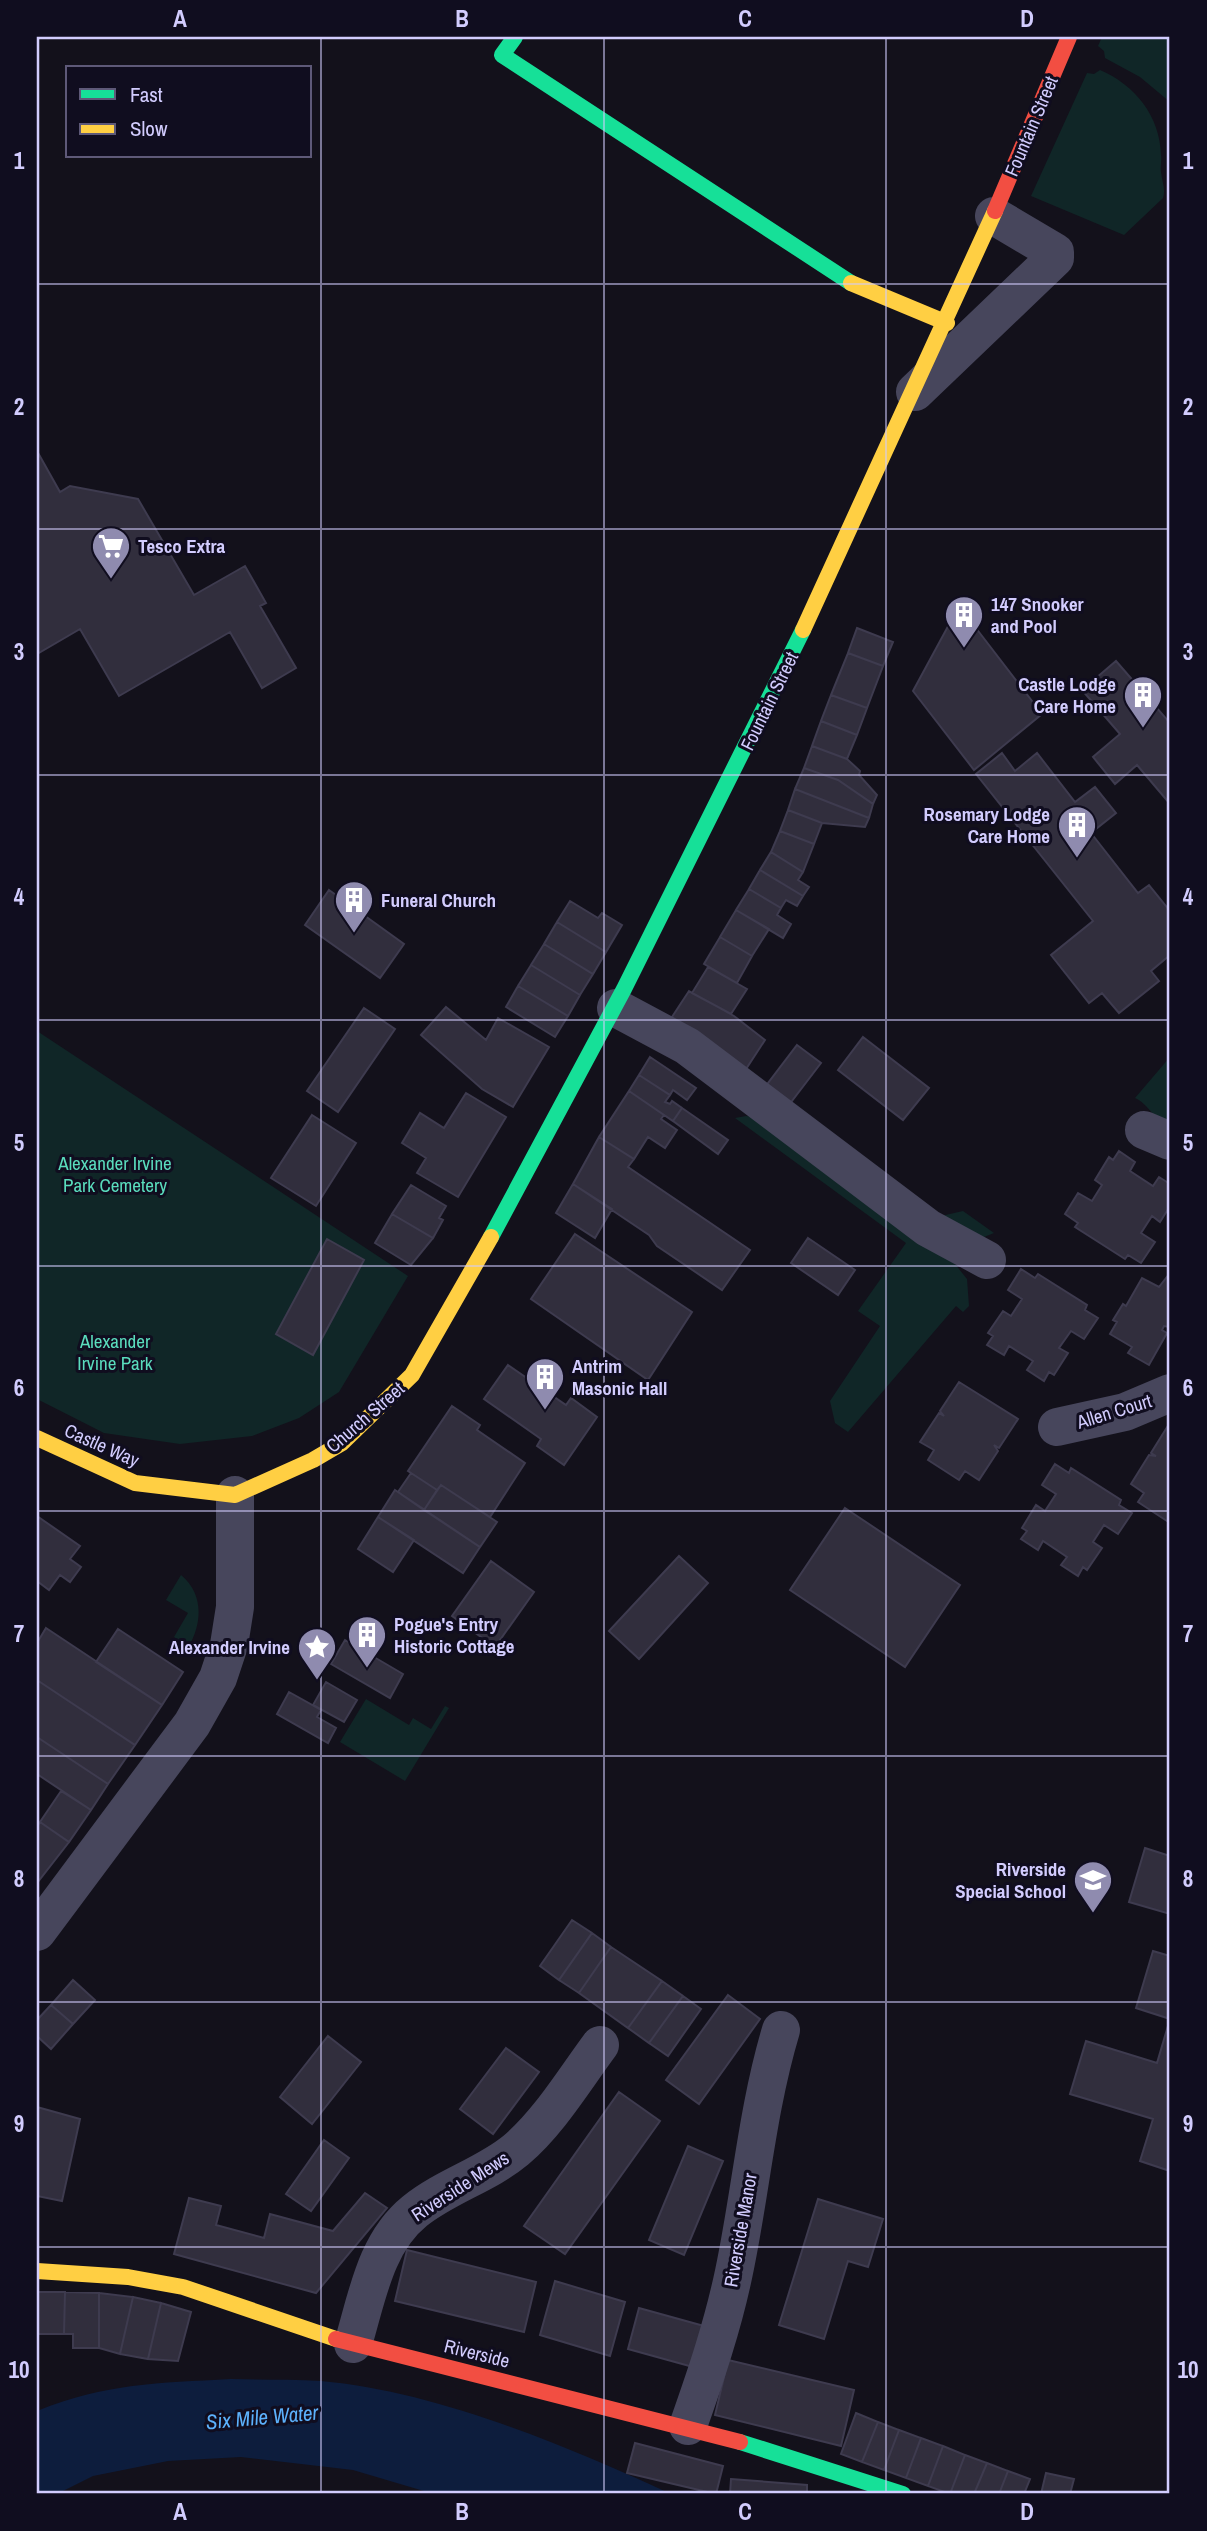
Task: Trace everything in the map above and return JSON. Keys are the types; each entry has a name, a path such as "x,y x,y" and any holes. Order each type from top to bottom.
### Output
{"main road":[{"path":"515,37 502,55 859,288 947,323"},
{"name":"Fountain Street","path":"616,1008 815,607 947,323 1069,37"},
{"name":"Church Street","path":"235,1495 313,1460 342,1443 398,1392 506,1213 616,1008"},
{"name":"Castle Way","path":"37,1438 135,1483 235,1495"},
{"name":"Riverside","path":"37,2270 159,2281 232,2302 353,2344 688,2426 830,2467 903,2494"}],"street":[{"name":"Fountain Street","path":"915,392 1055,258 1055,252 994,216"},
{"path":"616,1008 687,1046 928,1228 988,1260"},
{"name":"Allen Court","path":"1057,1427 1125,1412 1170,1393"},
{"path":"37,1932 192,1724 218,1678 229,1644 235,1607 235,1495"},
{"name":"Riverside Manor","path":"688,2426 715,2349 735,2272 757,2128 781,2031"},
{"name":"Riverside Mews","path":"353,2344 376,2267 401,2224 416,2210 502,2161 519,2148 600,2045"}],"green space":[{"path":"1102,37 1170,37 1170,102 1140,77 1105,58 1104,51 1098,46"},
{"path":"1100,70 1113,76 1134,93 1150,115 1160,141 1163,198 1124,235 1031,196 1087,73 1094,74"},
{"name":"Alexander Irvine Park Cemetery","path":"37,1031 408,1276 339,1392 299,1418 252,1436 180,1444 104,1433 37,1399"},
{"path":"1170,1057 1170,1126 1135,1098"},
{"path":"755,1117 955,1264 967,1279 969,1306 963,1312 956,1306 848,1432 835,1423 830,1401 880,1326 858,1311 906,1243 735,1118"},
{"path":"963,1211 994,1233 984,1237 928,1219"},
{"path":"181,1575 194,1591 197,1600 198,1618 189,1646 174,1637 188,1613 166,1600"},
{"path":"366,1699 409,1725 413,1718 431,1729 445,1706 449,1708 405,1781 340,1742"}],"water":[{"name":"Six Mile Water","path":"231,2379 321,2381 410,2396 500,2423 671,2494 434,2494 353,2470 241,2457 168,2461 93,2476 57,2494 37,2494 37,2411 86,2395 132,2386"}],"building":[{"name":"Tesco Extra","path":"37,451 60,492 70,486 138,499 194,595 245,566 266,603 260,606 296,668 262,688 230,632 119,696 80,629 37,654"},
{"name":"147 Snooker and Pool","path":"959,606 1042,714 974,770 913,691"},
{"path":"857,628 893,642 883,666 848,653"},
{"path":"848,653 883,666 867,708 831,695"},
{"name":"Castle Lodge Care Home","path":"1116,661 1170,723 1170,804 1137,765 1115,784 1093,757 1120,734 1082,690"},
{"path":"831,695 867,708 857,735 821,721"},
{"path":"821,721 857,735 847,759 812,746"},
{"path":"812,746 847,759 860,771 859,775 877,795 873,804 838,780 804,768"},
{"name":"Rosemary Lodge Care Home","path":"1002,753 1015,771 1037,753 1075,802 1095,787 1116,813 1091,833 1138,893 1149,885 1170,911 1170,955 1151,971 1159,981 1119,1013 1102,993 1089,1003 1051,955 1093,921 976,774"},
{"path":"804,768 838,780 873,804 869,818 795,789"},
{"path":"795,789 869,818 865,827 822,823 788,810"},
{"path":"788,810 822,823 814,844 780,831"},
{"path":"780,831 814,844 803,872 771,852"},
{"path":"771,852 803,872 798,880 809,887 803,896 760,870"},
{"path":"760,870 803,896 797,906 786,900 781,908 749,889"},
{"path":"749,889 781,908 777,915 791,924 783,938 736,910"},
{"name":"Funeral Church","path":"329,890 404,944 380,978 305,925"},
{"path":"570,901 598,918 602,913 622,925 606,952 557,922"},
{"path":"736,910 769,929 752,956 720,937"},
{"path":"557,922 606,952 593,974 544,944"},
{"path":"720,937 752,956 737,983 704,964"},
{"path":"544,944 593,974 580,995 531,965"},
{"path":"531,965 580,995 568,1016 518,986"},
{"path":"708,967 747,989 731,1014 692,993"},
{"path":"518,986 568,1016 555,1037 506,1007"},
{"path":"689,991 734,1016 765,1040 746,1069 670,1020"},
{"path":"446,1007 486,1040 498,1018 549,1047 513,1107 482,1089 421,1035"},
{"path":"364,1008 395,1029 338,1112 307,1091"},
{"path":"863,1037 929,1088 903,1120 838,1070"},
{"path":"797,1045 821,1063 785,1110 762,1091"},
{"path":"650,1057 696,1088 687,1100 673,1090 670,1095 639,1075"},
{"path":"639,1075 670,1095 665,1102 670,1104 672,1101 682,1108 673,1121 629,1091"},
{"path":"629,1091 664,1115 661,1119 677,1130 665,1148 648,1137 634,1159 599,1137"},
{"path":"466,1093 506,1117 458,1197 417,1173 426,1158 402,1143 420,1113 444,1128"},
{"path":"682,1108 728,1140 718,1154 673,1121"},
{"path":"312,1115 356,1143 316,1206 271,1178"},
{"path":"599,1137 634,1159 628,1167 750,1250 722,1290 657,1246 649,1235 573,1184"},
{"path":"1119,1151 1135,1162 1130,1171 1153,1186 1159,1177 1170,1184 1170,1206 1160,1222 1152,1216 1141,1233 1155,1242 1141,1263 1128,1255 1125,1259 1075,1227 1078,1223 1065,1214 1078,1193 1092,1201 1102,1185 1095,1180 1109,1157 1113,1160"},
{"path":"573,1184 612,1209 595,1238 556,1213"},
{"path":"411,1185 446,1206 439,1218 443,1220 433,1238 392,1214"},
{"path":"392,1214 433,1238 411,1265 375,1243"},
{"path":"575,1234 692,1312 648,1380 531,1299"},
{"path":"808,1238 855,1270 838,1295 791,1263"},
{"path":"327,1239 364,1260 313,1355 276,1334"},
{"path":"1021,1269 1035,1278 1038,1274 1087,1305 1085,1310 1098,1318 1084,1339 1071,1331 1059,1348 1068,1353 1054,1375 1049,1372 1044,1381 1027,1370 1033,1361 1009,1346 1004,1355 987,1345 993,1336 988,1333 1003,1311 1011,1316 1022,1299 1008,1290"},
{"path":"1170,1273 1170,1327 1164,1326 1162,1330 1167,1333 1149,1365 1128,1353 1132,1347 1110,1334 1117,1322 1113,1320 1123,1304 1126,1306 1142,1278 1159,1287"},
{"name":"Antrim Masonic Hall","path":"508,1365 566,1405 571,1398 597,1417 564,1465 537,1446 541,1439 484,1399"},
{"path":"959,1382 1018,1419 999,1448 994,1445 998,1451 979,1480 965,1471 959,1480 928,1460 934,1450 920,1442 939,1413 944,1416 940,1411"},
{"path":"452,1406 480,1425 477,1430 525,1463 490,1517 441,1485 437,1490 408,1471"},
{"path":"1169,1424 1170,1523 1138,1502 1144,1493 1131,1484 1149,1455 1156,1456 1151,1453"},
{"path":"1055,1464 1069,1473 1071,1468 1121,1500 1119,1505 1132,1513 1118,1534 1104,1525 1093,1542 1102,1548 1087,1570 1083,1567 1078,1576 1061,1565 1067,1557 1043,1541 1038,1550 1021,1539 1027,1531 1022,1528 1036,1505 1045,1511 1056,1494 1042,1485"},
{"path":"411,1473 437,1490 424,1510 398,1492"},
{"path":"441,1485 497,1522 480,1547 424,1510"},
{"path":"395,1490 480,1547 463,1573 378,1517"},
{"path":"845,1508 960,1585 905,1667 790,1590"},
{"path":"37,1516 80,1546 70,1559 81,1567 70,1582 60,1575 49,1590 37,1581"},
{"path":"378,1517 414,1540 393,1572 358,1549"},
{"path":"679,1556 708,1583 639,1659 609,1631"},
{"path":"491,1561 534,1592 495,1647 452,1616"},
{"path":"46,1628 162,1705 135,1745 37,1680 37,1643"},
{"path":"118,1629 183,1672 162,1705 96,1662"},
{"name":"Pogue's Entry Historic Cottage","path":"345,1640 403,1674 390,1698 331,1664"},
{"path":"37,1680 135,1745 108,1784 37,1737"},
{"path":"326,1682 357,1700 344,1722 313,1705"},
{"path":"289,1692 321,1710 317,1717 336,1728 328,1743 277,1714"},
{"path":"37,1737 108,1784 91,1810 37,1774"},
{"path":"61,1791 91,1810 69,1842 40,1822"},
{"path":"40,1822 69,1842 37,1883 37,1827"},
{"path":"1145,1848 1170,1856 1170,1914 1129,1902"},
{"path":"572,1920 592,1933 559,1980 540,1966"},
{"path":"592,1933 611,1947 579,1993 559,1980"},
{"path":"611,1947 662,1981 628,2028 579,1993"},
{"path":"1153,1951 1170,1956 1170,2019 1136,2008"},
{"path":"73,1980 95,2000 73,2024 51,2005"},
{"path":"662,1981 683,1996 649,2043 628,2028"},
{"path":"728,1995 760,2019 699,2104 666,2080"},
{"path":"683,1996 701,2009 668,2056 649,2043"},
{"path":"51,2005 73,2024 51,2049 37,2036 37,2020"},
{"path":"1170,2019 1170,2171 1140,2161 1153,2119 1070,2094 1086,2041 1157,2063"},
{"path":"328,2036 361,2062 312,2124 280,2097"},
{"path":"506,2048 539,2072 493,2134 460,2109"},
{"path":"619,2092 660,2121 565,2254 524,2226"},
{"path":"37,2107 80,2119 62,2201 37,2196"},
{"path":"324,2140 349,2158 311,2211 286,2194"},
{"path":"688,2146 723,2161 684,2255 649,2240"},
{"path":"365,2193 387,2208 316,2293 174,2254 189,2198 221,2206 216,2225 264,2238 270,2214 333,2231"},
{"path":"818,2199 883,2219 868,2267 848,2261 824,2339 779,2325"},
{"path":"407,2250 536,2282 524,2332 395,2301"},
{"path":"555,2281 625,2302 610,2356 540,2335"},
{"path":"37,2292 65,2292 64,2334 37,2334"},
{"path":"65,2292 99,2293 99,2348 73,2348 73,2334 64,2334"},
{"path":"99,2293 133,2297 120,2354 99,2348"},
{"path":"133,2297 161,2303 148,2359 120,2354"},
{"path":"161,2303 191,2312 178,2361 148,2359"},
{"path":"639,2308 704,2326 693,2367 628,2349"},
{"path":"728,2360 854,2390 841,2446 715,2415"},
{"path":"856,2413 878,2422 862,2462 841,2454"},
{"path":"878,2422 899,2430 884,2470 862,2462"},
{"path":"899,2430 921,2438 906,2478 884,2470"},
{"path":"921,2438 943,2446 928,2486 906,2478"},
{"path":"635,2443 723,2466 716,2494 627,2473"},
{"path":"943,2446 965,2455 950,2494 928,2486"},
{"path":"965,2455 987,2463 974,2494 950,2494"},
{"path":"987,2463 1008,2471 999,2494 974,2494"},
{"path":"1008,2471 1030,2479 1024,2494 999,2494"},
{"path":"1046,2473 1074,2479 1070,2494 1041,2494"},
{"path":"731,2479 807,2485 807,2494 730,2494"}],"traffic: fast":[{"path":"515,37 502,55 851,283"},
{"path":"491,1237 624,989 803,630"},
{"path":"740,2442 903,2494"}],"traffic: slow":[{"path":"803,630 995,211"},
{"path":"851,283 947,323"},
{"path":"37,1438 135,1483 235,1495 313,1460 342,1443 412,1375 491,1237"},
{"path":"37,2271 128,2277 183,2287 336,2339"}],"traffic: jam":[{"path":"995,211 1069,37"},
{"path":"336,2339 740,2442"}],"place":[{"name":"Tesco Extra","path":"111,580"},
{"name":"147 Snooker and Pool","path":"964,649"},
{"name":"Castle Lodge Care Home","path":"1143,729"},
{"name":"Rosemary Lodge Care Home","path":"1077,859"},
{"name":"Funeral Church","path":"354,934"},
{"name":"Antrim Masonic Hall","path":"545,1411"},
{"name":"Pogue's Entry Historic Cottage","path":"367,1669"},
{"name":"Alexander Irvine","path":"317,1681"},
{"name":"Riverside Special School","path":"1093,1914"}],"park label":[{"name":"Alexander Irvine Park","path":"115,1352"}]}
